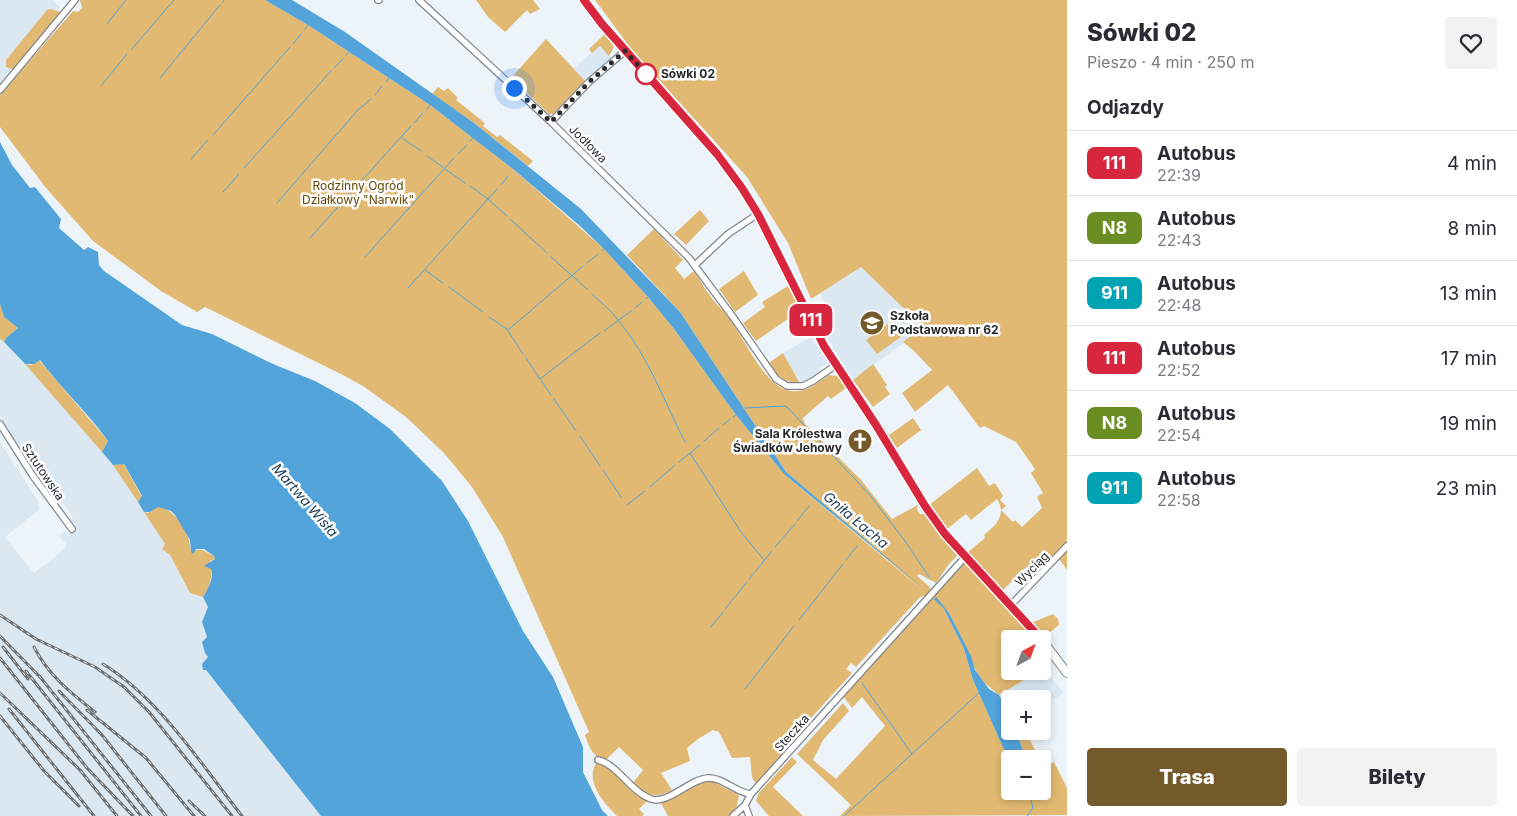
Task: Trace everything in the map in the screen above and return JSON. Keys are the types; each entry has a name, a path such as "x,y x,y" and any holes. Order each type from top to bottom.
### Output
{"street":[{"path":"0,90 75,0"},
{"name":"Jodłowa","path":"419,0 551,122 695,265 771,374 781,383 795,387 808,384 836,365"},
{"path":"584,0 625,51 717,154 742,188 758,214 820,338 879,429 925,506 945,534 1033,630"},
{"path":"551,122 589,82 625,51"},
{"path":"695,265 728,234 758,214"},
{"name":"Sztutowska","path":"0,424 33,476 72,529"},
{"name":"Wyciąg","path":"1010,605 1067,546"},
{"name":"Steczka","path":"733,816 745,805 751,794 966,556"},
{"path":"1051,652 1067,674"},
{"path":"598,760 607,764 630,785 652,800 666,797 693,782 708,778 717,780 744,793 751,794"},
{"path":"745,805 748,816"}],"shaded area":[{"path":"0,0 53,0 60,7 57,14 0,83"},
{"path":"600,45 611,58 585,81 573,69"},
{"name":"Szkoła Podstawowa nr 62","path":"861,267 924,328 853,380 820,326 832,319 820,293"},
{"path":"811,337 828,363 819,368 820,371 807,381 799,382 783,353"},
{"path":"0,339 44,384 116,469 152,522 165,545 162,549 170,555 190,593 203,597 208,607 203,630 207,637 202,641 208,657 205,670 321,816 0,816 0,442 38,501 39,510 5,537 34,573 65,549 66,544 59,536 63,532 67,533 75,526 69,520 73,517 40,474 32,467 0,416"},
{"path":"1051,677 1064,693 1051,700 1051,690 1007,690 1024,680 1051,680"}],"green space":[{"name":"Rodzinny Ogród Działkowy \"Narwik\"","path":"80,0 265,0 308,25 430,105 513,169 604,249 648,297 674,329 736,415 784,474 925,592 786,472 680,312 627,255 654,229 683,260 675,268 684,279 694,271 710,296 732,322 752,355 776,384 784,389 797,391 808,388 829,375 838,376 846,388 831,399 828,396 803,418 805,424 861,480 892,519 918,505 917,510 920,514 925,514 957,556 936,583 919,574 917,576 931,590 927,595 920,597 856,667 851,663 846,669 852,673 811,718 778,745 784,754 756,785 752,777 750,757 732,758 719,732 713,730 687,748 690,761 661,773 672,790 656,795 642,791 632,784 643,770 619,747 606,760 595,754 590,748 585,735 589,732 503,537 472,487 444,453 406,417 363,386 205,307 197,312 161,291 93,241 46,188 0,127 0,95 73,11 78,12 82,8"},
{"path":"476,0 533,0 540,9 530,14 527,10 505,32 488,17"},
{"path":"595,0 1067,0 1067,570 1056,554 1034,577 1025,568 1003,590 968,552 985,538 984,535 999,519 1001,510 1013,522 1015,520 1022,527 1042,508 1037,497 1043,493 1031,473 1035,469 1016,442 984,426 980,428 948,385 915,412 902,393 932,370 903,342 923,327 861,267 811,299 788,243 747,177 632,50"},
{"path":"51,9 60,12 60,15 14,70 6,67 6,60 47,10"},
{"path":"605,34 614,47 609,56 600,46 592,53 589,49"},
{"path":"546,39 585,81 553,114 549,114 511,78"},
{"path":"438,87 444,91 448,88 458,98 456,100 485,123 483,126 497,137 500,135 533,161 528,166 474,123 432,94"},
{"path":"700,210 709,221 686,245 674,234"},
{"path":"744,271 758,295 735,312 719,289"},
{"path":"788,286 801,310 756,341 743,323 765,307 762,302"},
{"path":"0,304 4,317 18,328 4,342 0,339"},
{"path":"892,321 902,336 877,354 866,340"},
{"path":"783,353 799,382 790,382 782,378 770,365 770,362"},
{"path":"39,360 108,441 102,452 25,364 31,365"},
{"path":"873,364 887,385 885,387 890,394 873,407 853,380"},
{"path":"913,418 921,430 897,448 889,435"},
{"path":"123,463 142,497 138,502 113,465"},
{"path":"977,468 989,486 995,483 1003,496 1000,500 1006,506 1001,510 997,499 971,520 966,514 947,529 929,505"},
{"path":"158,506 177,518 185,530 191,552 200,550 214,556 215,559 210,561 210,584 203,597 190,593 170,555 162,549 165,544 144,512 148,513"},
{"path":"965,563 1028,630 1001,630 1001,680 1024,680 1007,690 1001,690 999,695 980,679 949,613 934,597 944,609 964,649 973,680 1004,750 1001,750 1001,800 1051,800 1051,764 1054,762 1067,788 1067,815 840,816 851,805 797,754 843,703 849,711 823,740 813,760 836,779 885,726 862,697 852,708 842,695"},
{"path":"1053,614 1058,619 1059,625 1051,631 1038,630 1031,623"},
{"path":"1019,740 1030,740 1035,750 1023,750"},
{"path":"792,757 797,762 773,787 803,816 769,816 756,801 758,794"},
{"path":"597,762 604,763 629,787 648,800 639,809 644,814 642,816 617,816 601,798 594,784 593,776"},
{"path":"711,781 739,795 737,806 730,816 668,816 661,803 703,782"}],"water":[{"name":"Gniła Łacha","path":"265,0 292,0 345,32 474,123 581,209 680,312 786,472 926,591 784,474 736,415 674,329 648,297 580,226 513,169 430,105 308,25"},
{"name":"Martwa Wisła","path":"0,142 12,165 30,188 35,187 61,219 59,228 84,250 88,247 98,252 99,265 104,271 182,325 212,334 273,364 315,381 355,403 390,429 442,481 468,521 523,631 553,677 583,747 583,772 602,810 608,816 321,816 206,670 203,670 202,664 208,657 202,642 207,637 202,622 208,607 203,597 209,587 212,576 211,569 204,566 215,559 214,556 204,549 196,549 193,554 191,552 190,540 171,511 158,507 150,512 144,512 138,502 142,496 124,464 113,465 102,452 108,441 91,420 40,360 34,364 25,364 4,342 18,328 4,317 0,304"},
{"path":"936,597 949,613 971,656 975,670 989,689 1001,698 1001,740 1019,740 1023,750 1004,750 973,680 964,649 944,609 934,599"}],"building":[{"name":"Sala Królestwa Świadków Jehowy","path":"865,432 870,439 855,451 850,444"}],"waterway":[{"path":"107,24 126,0"},
{"path":"131,50 174,0"},
{"path":"160,78 220,5"},
{"path":"305,29 308,25"},
{"path":"293,44 302,33"},
{"path":"213,135 290,47"},
{"path":"346,55 349,52"},
{"path":"101,86 127,54"},
{"path":"334,68 343,59"},
{"path":"244,168 331,71"},
{"path":"386,82 389,78"},
{"path":"375,95 382,86"},
{"path":"277,203 357,111 371,99"},
{"path":"427,109 430,105"},
{"path":"414,123 423,113"},
{"path":"310,238 411,126"},
{"path":"402,138 421,151"},
{"path":"470,141 473,138"},
{"path":"191,159 208,140"},
{"path":"458,154 467,145"},
{"path":"427,156 465,183"},
{"path":"365,257 454,158"},
{"path":"223,192 239,174"},
{"path":"501,185 508,176"},
{"path":"470,186 507,216"},
{"path":"408,288 497,189"},
{"path":"510,219 547,253"},
{"path":"587,263 598,254"},
{"path":"551,257 588,290"},
{"path":"489,317 508,330 583,266"},
{"path":"425,270 443,283"},
{"path":"449,287 483,312"},
{"path":"592,294 616,317 630,335 655,380 685,442"},
{"path":"635,308 642,302"},
{"path":"604,331 631,311"},
{"path":"508,331 523,354"},
{"path":"526,358 540,379 600,333"},
{"path":"541,380 551,395"},
{"path":"554,399 576,431"},
{"path":"745,408 785,406 788,408 869,494 905,541 929,577"},
{"path":"723,425 730,419"},
{"path":"704,441 719,428"},
{"path":"580,436 600,466"},
{"path":"700,445 690,453 741,532 764,560"},
{"path":"679,462 690,453"},
{"path":"650,487 675,465"},
{"path":"603,470 621,497"},
{"path":"627,505 645,491"},
{"path":"797,521 809,506"},
{"path":"775,547 795,524"},
{"path":"846,560 857,546"},
{"path":"749,579 772,551"},
{"path":"799,620 843,564"},
{"path":"725,609 747,582"},
{"path":"711,627 723,612"},
{"path":"745,689 794,626"},
{"path":"862,683 912,754"},
{"path":"844,816 980,692"},
{"name":"Gniła Łacha","path":"1027,816 1033,808 1031,800"}],"railway":[{"path":"0,615 36,639 95,667 124,687 149,712 232,816"},
{"path":"0,636 41,678 151,816"},
{"path":"3,647 28,679"},
{"path":"34,647 53,675 95,712"},
{"path":"0,658 87,768 133,816"},
{"path":"103,664 124,678 161,714 195,754 242,816"},
{"path":"26,671 141,816"},
{"path":"59,691 102,735 166,816"},
{"path":"0,693 80,770 117,816"},
{"path":"9,709 94,816"},
{"path":"87,710 146,758 194,816"},
{"path":"0,716 44,771 79,806"},
{"path":"189,801 205,816"}],"bus line":[{"name":"111","path":"584,0 625,51 717,154 742,188 758,214 824,346 876,425 925,506 945,534 1033,630"}],"place":[{"name":"Sówki 02","path":"646,74"},
{"name":"Szkoła Podstawowa nr 62","path":"872,323"},
{"name":"Sala Królestwa Świadków Jehowy","path":"860,441"}],"route":[{"path":"514,88 551,122 589,82 625,51 646,74"}]}
